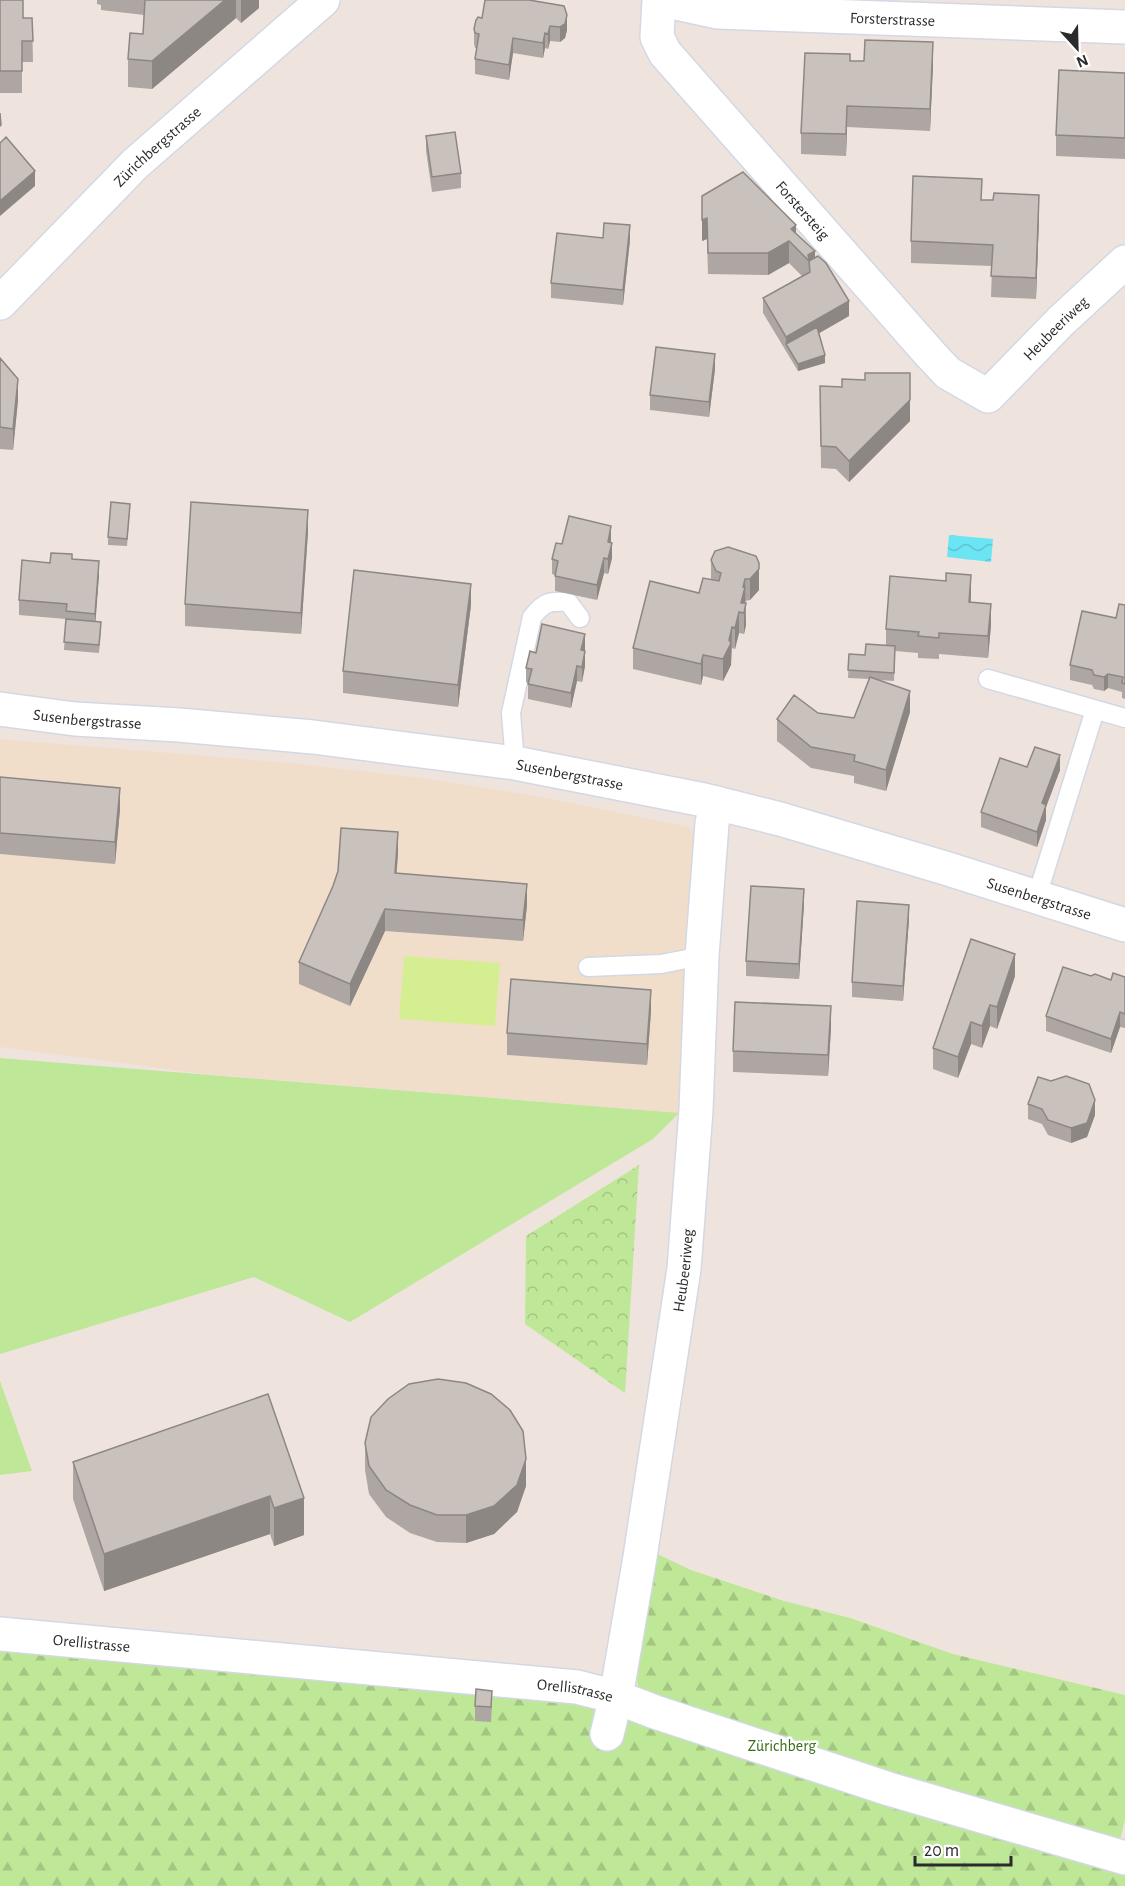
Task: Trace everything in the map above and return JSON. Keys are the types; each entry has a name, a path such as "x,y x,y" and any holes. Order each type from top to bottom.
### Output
{"street":[{"name":"Zürichbergstrasse","path":"0,303 135,164 323,0"},
{"name":"Forsterstrasse","path":"660,0 717,12 1125,27"},
{"name":"Forstersteig","path":"660,0 657,37 665,53 931,355 948,373 988,396"},
{"name":"Heubeeriweg","path":"988,396 1061,321 1125,262"},
{"name":"Susenbergstrasse","path":"0,709 75,718 313,737 515,763 717,803 780,819 1037,896 1125,925"},
{"name":"Heubeeriweg","path":"607,1734 616,1697 684,1269 696,1110 702,956 712,823 717,803"},
{"name":"Orellistrasse","path":"0,1634 577,1688 616,1697 889,1789 1125,1858"}],"lane":[{"path":"515,763 511,713 532,617 541,606 553,601 568,602 580,618"},
{"path":"988,679 1125,718"},
{"path":"1037,896 1095,710"},
{"path":"588,967 661,964 702,956"}],"shaded area":[{"path":"0,739 291,763 415,777 543,797 689,827 696,836 679,1113 204,1074 0,1047"}],"green space":[{"path":"404,956 500,963 495,1026 399,1019"},
{"path":"0,1058 679,1113 653,1139 350,1322 254,1277 0,1354"},
{"path":"639,1165 625,1393 525,1324 526,1236"},
{"path":"0,1381 32,1471 0,1475"},
{"name":"Zürichberg","path":"653,1552 691,1570 784,1601 850,1618 953,1654 1125,1695 1125,1819 1115,1863 1125,1867 1125,1886 0,1886 0,1646 559,1697 641,1720 636,1666"}],"water":[{"path":"949,535 993,539 991,562 947,557"}],"building":[{"path":"0,0 23,0 23,18 32,18 33,41 22,41 22,71 0,71"},
{"path":"145,0 225,0 152,61 128,59 130,33 143,34"},
{"path":"485,0 529,0 564,6 567,15 565,24 560,27 550,26 548,34 545,33 543,43 513,38 509,65 475,59 479,34 475,33 474,29 478,17 482,18"},
{"path":"865,40 933,42 930,109 847,106 846,134 801,133 805,53 850,54 850,61 864,61"},
{"path":"1059,70 1125,73 1125,138 1056,135"},
{"path":"455,132 461,173 432,177 426,136"},
{"path":"6,137 35,171 0,201 0,143"},
{"path":"743,172 796,225 791,229 815,251 808,255 809,261 789,241 768,253 708,253 707,218 702,220 702,196"},
{"path":"913,176 982,179 981,200 993,200 994,193 1039,195 1036,278 991,276 993,245 911,241"},
{"path":"604,223 630,225 623,290 551,283 557,233 603,238"},
{"path":"818,256 826,263 849,301 786,337 763,298 810,272 809,261"},
{"path":"817,327 825,355 798,364 786,344"},
{"path":"656,347 715,354 709,402 650,395"},
{"path":"0,358 18,379 13,429 0,427"},
{"path":"865,373 910,373 910,400 849,461 836,447 821,446 820,386 842,387 842,379 865,380"},
{"path":"111,502 130,504 127,539 108,537"},
{"path":"191,502 308,510 301,613 185,604"},
{"path":"569,516 611,526 608,542 612,543 608,559 604,558 597,585 555,576 558,561 552,559 556,543 562,544"},
{"path":"728,547 756,556 759,569 750,579 745,579 741,603 746,603 744,613 739,612 735,628 732,627 729,640 731,643 723,659 703,655 701,664 633,648 650,581 699,593 703,578 719,581 721,573 716,571 711,560 715,551"},
{"path":"51,553 72,554 72,559 99,561 95,614 66,611 67,604 19,600 22,560 50,563"},
{"path":"354,570 471,584 458,685 343,671"},
{"path":"946,573 971,575 969,602 991,604 988,636 939,633 939,638 918,636 919,632 886,629 890,576 946,581"},
{"path":"1119,604 1125,605 1125,684 1122,683 1123,677 1108,674 1104,677 1094,675 1092,670 1070,665 1082,611 1116,618"},
{"path":"66,619 101,622 99,645 64,642"},
{"path":"542,624 585,634 581,650 585,651 582,667 577,666 571,693 528,684 532,669 526,668 530,651 536,653"},
{"path":"866,644 895,646 894,673 848,670 849,654 865,655"},
{"path":"870,677 910,691 886,770 854,761 855,755 811,747 777,719 794,695 818,713 854,718"},
{"path":"1035,747 1060,755 1042,803 1046,805 1037,832 981,812 1000,758 1027,767"},
{"path":"0,777 120,788 115,842 0,833"},
{"path":"341,828 398,832 395,873 527,884 523,920 385,909 350,984 299,962 338,871"},
{"path":"751,886 804,889 799,964 746,961"},
{"path":"857,901 909,905 903,986 852,982"},
{"path":"971,939 1015,954 997,1007 990,1005 982,1026 971,1022 958,1057 933,1048"},
{"path":"1063,967 1111,980 1113,973 1125,977 1125,1014 1120,1012 1111,1039 1046,1016"},
{"path":"511,979 651,990 647,1044 507,1033"},
{"path":"735,1002 831,1006 828,1055 733,1051"},
{"path":"1066,1076 1089,1084 1095,1100 1087,1123 1071,1128 1048,1120 1042,1109 1028,1104 1038,1077 1051,1081"},
{"path":"438,1379 466,1383 491,1394 510,1410 523,1431 526,1459 517,1485 494,1506 466,1515 437,1515 410,1505 386,1490 369,1466 365,1443 371,1417 388,1399 409,1384"},
{"path":"268,1394 304,1498 274,1508 270,1496 104,1554 73,1462"},
{"path":"476,1689 492,1691 491,1707 475,1706"}]}
